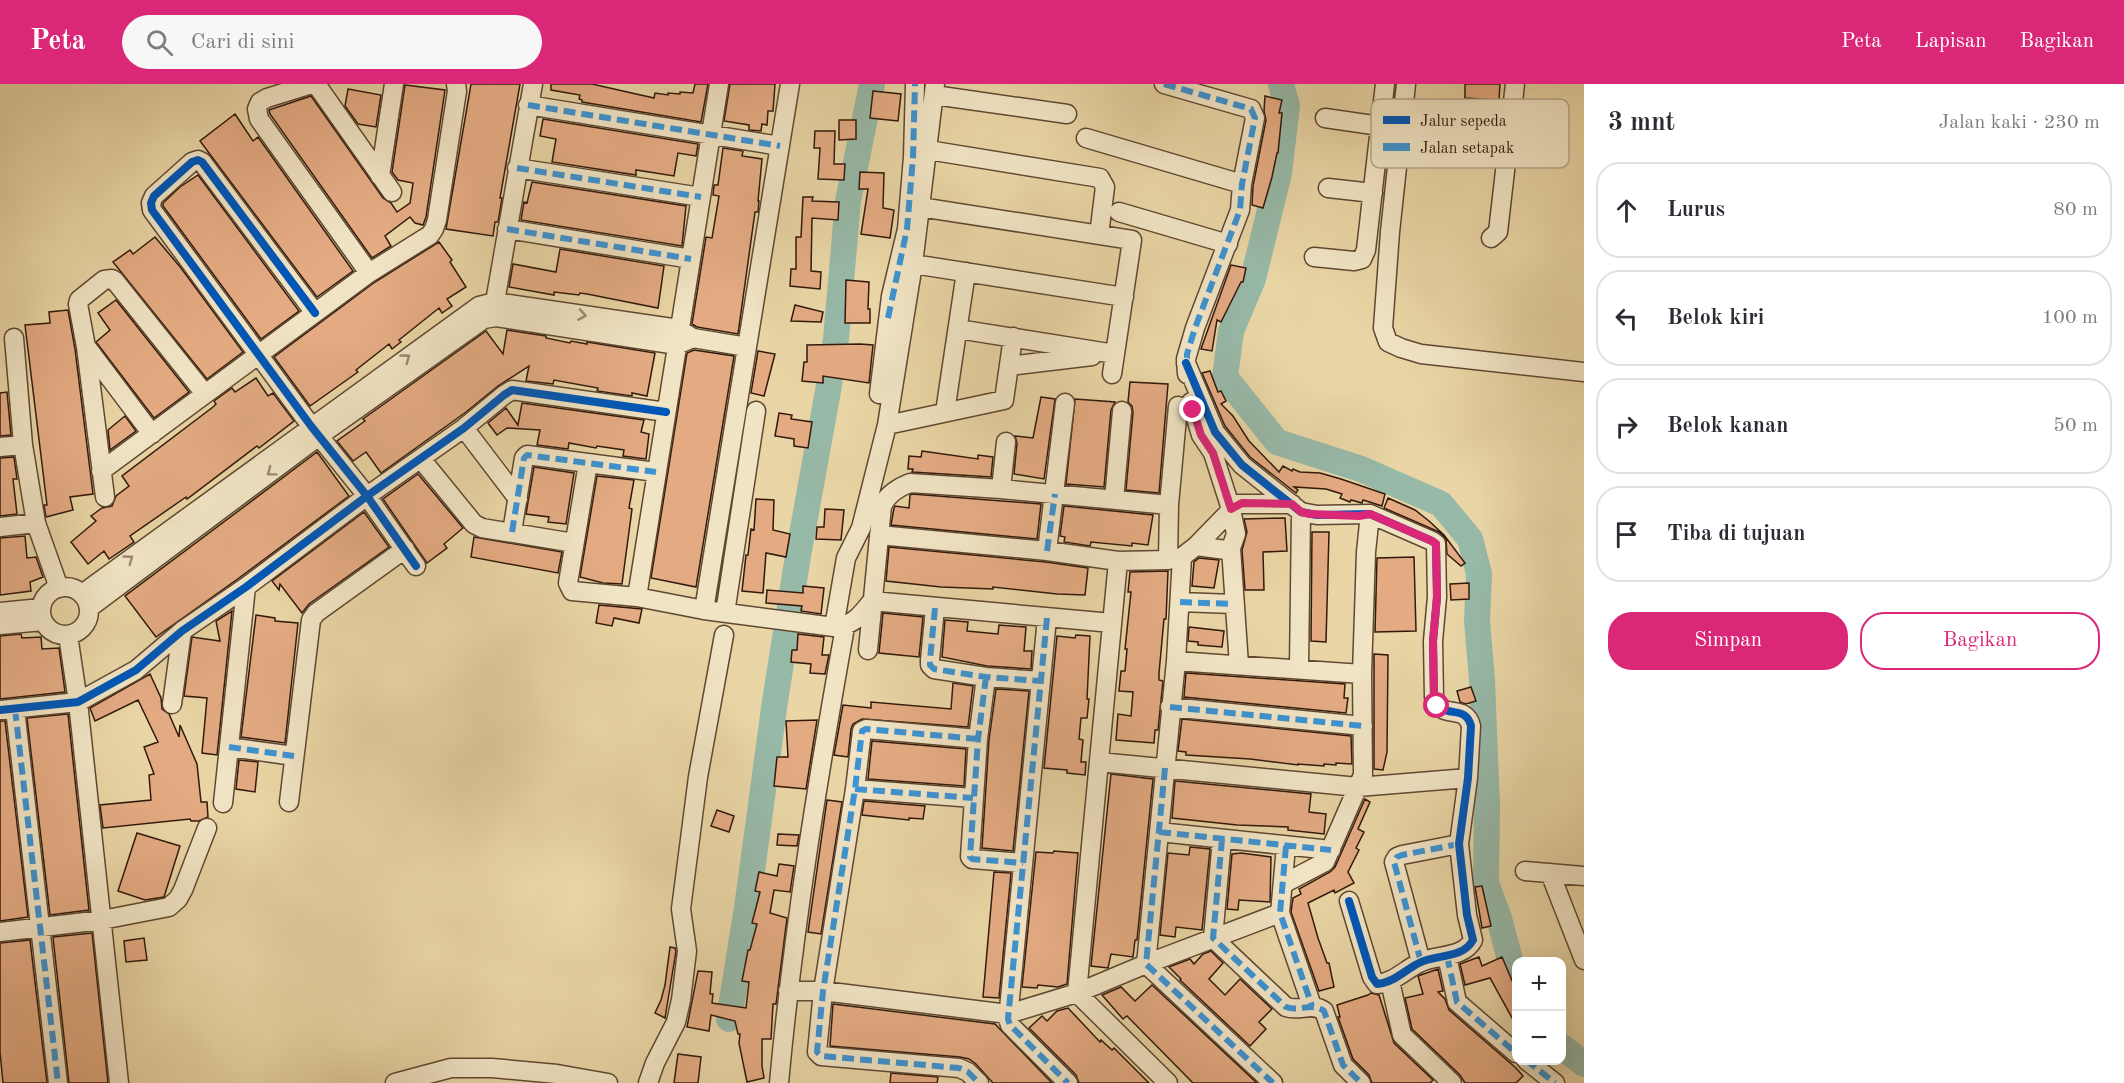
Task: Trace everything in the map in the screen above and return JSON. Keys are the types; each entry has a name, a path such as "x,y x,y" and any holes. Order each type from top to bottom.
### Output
{"street":[{"path":"369,273 259,119 256,109 260,102 314,84 392,192"},
{"path":"380,176 394,84"},
{"path":"101,471 369,273 430,235 434,229 457,91 456,84"},
{"path":"85,601 315,431 496,309 517,168 533,84"},
{"path":"637,597 666,412 683,337 691,259 719,84"},
{"path":"704,610 790,84"},
{"path":"880,446 876,417 891,296 907,229 913,157 915,84"},
{"path":"1164,84 1251,109 1255,118 1242,184 1240,210 1195,328 1186,363 1193,410 1201,435 1213,453 1231,509 1236,534 1231,548 1239,664"},
{"path":"1383,99 1385,84"},
{"path":"1404,99 1406,84"},
{"path":"1513,99 1515,84"},
{"path":"779,1083 788,991 840,627 846,558 861,528 887,425 913,264 935,89 1067,114"},
{"path":"528,105 780,146"},
{"path":"1325,118 1371,125"},
{"path":"1086,138 1242,184"},
{"path":"928,150 1100,178 1105,187 1099,235"},
{"path":"315,313 202,162 198,160 192,162 154,196 151,203 153,210 315,431 367,496 416,566"},
{"path":"517,168 701,197"},
{"path":"1314,257 1354,261 1362,259 1366,250 1375,168"},
{"path":"1397,168 1383,328 1388,342 1421,354 1584,372"},
{"path":"1491,238 1498,232 1505,168"},
{"path":"1328,188 1372,193"},
{"path":"920,207 1132,240 1112,374"},
{"path":"1119,212 1228,243"},
{"path":"507,229 691,259"},
{"path":"913,264 1124,297"},
{"path":"945,412 966,272"},
{"path":"105,497 78,302 104,280 112,279 205,394"},
{"path":"496,309 747,347"},
{"path":"958,329 1115,354"},
{"path":"887,425 1004,400 1013,337"},
{"path":"14,338 23,445 36,524 59,588"},
{"path":"86,347 152,434"},
{"path":"1009,366 1115,354"},
{"path":"1186,363 1215,432 1242,465 1296,508"},
{"path":"58,1083 40,927 8,710 78,702 136,670 182,631 464,428 512,390 666,412"},
{"path":"1047,551 1065,404"},
{"path":"1146,964 1180,602 1182,554 1169,505 1178,406"},
{"path":"725,613 756,411"},
{"path":"1114,500 1122,411"},
{"path":"464,428 518,499"},
{"path":"1001,489 1006,442"},
{"path":"0,447 23,445"},
{"path":"512,532 524,458 527,454 656,472"},
{"path":"421,459 474,524 482,528 574,543"},
{"path":"588,463 568,583 572,591 637,597 704,610 840,627 860,616 872,601"},
{"path":"868,650 879,535 885,500 903,485 910,483 1001,489 1169,505"},
{"path":"1182,554 1219,525 1231,509 1242,503 1296,508 1317,515 1370,514 1436,544 1434,697 1436,705 1442,710 1463,713 1469,719 1471,726 1468,778 1459,844 1467,915 1473,940 1469,947 1447,956 1421,962 1390,981 1375,983 1349,901"},
{"path":"1296,508 1299,668"},
{"path":"1283,884 1325,862 1363,775 1362,674 1366,552 1370,514"},
{"path":"0,527 36,524"},
{"path":"879,535 1047,551 1118,561 1231,548"},
{"path":"289,802 311,620 316,613 405,549"},
{"path":"1077,993 1118,561"},
{"path":"223,803 246,587"},
{"path":"59,588 71,588 85,601 88,618 77,632 68,635 53,632 47,628 42,615 47,595 59,588"},
{"path":"872,601 1112,623"},
{"path":"1180,602 1233,603"},
{"path":"935,608 930,665 934,669 986,677 1041,681"},
{"path":"0,612 42,615"},
{"path":"0,625 42,615"},
{"path":"1047,618 1008,1014 1010,1025 1068,1083"},
{"path":"172,704 182,631"},
{"path":"68,635 78,702 119,1083"},
{"path":"648,1083 655,1063 676,1022 681,1000 687,951 681,909 698,777 724,635"},
{"path":"1176,661 1362,674"},
{"path":"986,677 978,739 970,857 1023,863"},
{"path":"1170,707 1363,726"},
{"path":"978,739 867,729 862,731 823,991 818,1055 959,1068 968,1072 979,1083"},
{"path":"229,747 294,756"},
{"path":"1099,762 1358,787 1468,778"},
{"path":"855,789 973,798"},
{"path":"0,932 102,920 169,907 178,899 207,828"},
{"path":"1159,832 1331,850"},
{"path":"1213,938 1221,839"},
{"path":"1421,962 1394,862 1402,855 1459,844"},
{"path":"1286,846 1280,913 1312,1006"},
{"path":"1525,871 1584,876"},
{"path":"1550,873 1584,960"},
{"path":"788,991 823,991 1008,1014 1077,993 1280,913"},
{"path":"1213,938 1286,1008 1295,1010 1312,1006 1324,1011 1343,1065 1361,1083"},
{"path":"1447,956 1457,1002 1512,1050"},
{"path":"1146,964 1273,1083"},
{"path":"1390,981 1402,1035 1452,1083"},
{"path":"1077,993 1168,1083"},
{"path":"1531,1065 1545,1080"},
{"path":"395,1083 451,1068 492,1068 557,1074 608,1083"}],"building":[{"path":"471,84 520,84 500,198 502,198 498,222 495,222 493,236 446,229"},
{"path":"551,84 592,84 654,98 655,93 668,95 668,93 680,94 680,92 693,93 695,84 708,84 701,122 582,102 579,99 580,95 551,90"},
{"path":"730,84 775,84 773,111 768,111 767,125 762,124 761,131 749,130 749,125 724,121"},
{"path":"1465,84 1500,84 1499,99 1465,98"},
{"path":"405,85 445,90 426,217 423,225 415,223 410,217 385,236 391,246 372,258 269,110 311,96 383,198 391,203 397,212 410,203 413,183 398,180 392,172"},
{"path":"348,89 381,95 376,127 358,124 345,106"},
{"path":"873,91 901,94 898,121 870,118"},
{"path":"1265,96 1282,100 1279,113 1282,113 1278,153 1263,208 1252,205 1253,186 1266,120"},
{"path":"235,114 253,141 258,137 353,271 317,297 200,141"},
{"path":"543,119 698,144 696,156 678,153 674,176 636,170 636,175 552,162 556,139 540,136"},
{"path":"839,120 856,120 856,139 839,140"},
{"path":"815,131 835,131 834,164 845,164 844,180 818,179 820,148 814,148"},
{"path":"723,148 743,151 742,156 762,159 758,212 755,212 738,334 697,327 692,324 706,237 712,238 719,196 713,195 714,185 718,185"},
{"path":"860,172 884,173 883,208 894,210 890,238 861,234 868,189 859,189"},
{"path":"198,175 299,311 261,339 163,206 163,203 180,187"},
{"path":"532,182 686,206 682,246 521,220 524,202 527,203"},
{"path":"803,197 813,197 812,201 839,202 838,220 812,218 811,271 821,272 820,289 790,286 791,269 796,269 796,237 801,237"},
{"path":"155,237 181,268 243,352 207,379 113,262 130,250 133,254"},
{"path":"439,242 452,260 450,262 466,287 447,299 452,306 442,313 439,308 399,340 401,342 392,349 389,344 356,370 358,372 310,406 274,357 375,282"},
{"path":"560,249 664,266 658,308 580,293 579,295 554,292 554,295 509,287 513,264 556,272"},
{"path":"1231,265 1246,268 1243,282 1221,322 1217,320 1212,351 1201,349"},
{"path":"846,280 869,282 870,323 845,323"},
{"path":"116,300 189,392 154,418 96,342 110,330 98,313"},
{"path":"795,305 823,312 821,322 791,321"},
{"path":"68,310 93,494 70,497 73,510 46,517 44,505 47,505 25,325 50,323 49,312"},
{"path":"507,330 546,336 546,338 570,343 571,341 587,344 587,342 655,353 647,396 597,391 598,388 554,380 553,384 526,381 529,366 498,386 381,473 366,452 353,461 337,441 365,421 363,419 486,331 503,354"},
{"path":"807,345 873,345 869,383 823,376 823,383 802,381 804,362 807,362"},
{"path":"694,350 734,356 696,587 651,578 687,353"},
{"path":"758,351 775,354 764,396 751,393"},
{"path":"1210,371 1218,392 1221,391 1226,401 1221,404 1233,416 1249,441 1279,472 1283,466 1292,471 1293,469 1300,472 1320,473 1341,479 1385,494 1382,506 1363,500 1362,503 1351,500 1350,502 1340,498 1342,494 1326,489 1294,487 1298,490 1296,493 1250,457 1225,426 1202,373"},
{"path":"256,378 268,396 273,393 294,421 187,499 186,497 130,536 134,542 109,559 104,551 88,564 71,542 96,521 91,516 102,508 112,506 116,496 129,486 122,476 213,407 216,404 214,401 232,388 235,392"},
{"path":"1130,382 1168,384 1159,493 1126,490 1133,412 1128,402"},
{"path":"7,392 11,435 0,436 0,393"},
{"path":"1041,397 1055,399 1044,479 1014,474 1017,443 1015,436 1033,438"},
{"path":"1075,399 1115,402 1111,410 1104,487 1066,484"},
{"path":"522,403 644,420 641,432 649,434 646,459 623,456 624,450 597,446 596,448 569,443 568,449 537,445 540,430 507,428 497,435 488,423 506,408 518,425"},
{"path":"779,413 792,415 791,419 812,422 808,448 794,446 794,439 775,436"},
{"path":"125,416 136,431 110,450 108,430"},
{"path":"922,451 978,459 978,455 993,457 991,477 912,472 913,469 908,469 909,456 921,457"},
{"path":"317,452 349,496 156,637 125,596"},
{"path":"14,457 17,479 13,479 17,514 0,516 0,458"},
{"path":"534,467 574,473 566,524 548,522 549,517 526,514"},
{"path":"418,474 463,528 444,544 447,548 427,563 383,499"},
{"path":"597,476 634,480 622,584 603,583 580,577"},
{"path":"912,494 1041,504 1037,539 891,525 895,506 909,508"},
{"path":"1388,498 1415,510 1429,521 1444,535 1465,563 1461,566 1447,554 1446,539 1439,532 1384,508"},
{"path":"756,499 774,500 773,530 790,534 786,557 766,553 763,593 742,591 751,529 754,530"},
{"path":"1064,506 1153,515 1148,545 1132,543 1132,546 1091,542 1090,546 1064,542 1065,537 1060,536"},
{"path":"825,509 844,510 841,540 816,539 817,527 824,527"},
{"path":"364,512 389,547 309,604 302,613 280,584 279,590 272,581"},
{"path":"1285,518 1287,551 1263,552 1264,590 1245,590 1242,550 1247,532 1244,519"},
{"path":"1312,532 1329,532 1326,642 1311,641"},
{"path":"25,536 27,558 36,557 43,577 30,582 31,591 0,595 0,538"},
{"path":"474,537 562,552 558,573 471,557"},
{"path":"889,547 1088,568 1085,595 993,587 993,589 941,587 886,581"},
{"path":"1414,557 1416,631 1375,632 1377,558"},
{"path":"1199,558 1219,560 1214,588 1192,586 1194,562"},
{"path":"1168,571 1166,619 1164,619 1159,673 1159,680 1163,681 1158,730 1155,730 1154,743 1116,740 1118,714 1131,716 1133,692 1119,691 1121,671 1125,671 1131,592 1128,592 1130,572"},
{"path":"1469,583 1469,599 1451,600 1450,584"},
{"path":"803,586 824,588 821,614 801,611 802,606 766,603 767,590 803,593"},
{"path":"599,605 642,609 639,623 614,618 612,626 596,623"},
{"path":"232,611 217,755 202,753 207,698 184,696 192,637 220,641 216,621"},
{"path":"883,613 923,617 919,657 879,653"},
{"path":"256,615 275,618 275,621 298,623 285,743 241,737"},
{"path":"945,620 968,622 967,631 998,634 999,625 1026,627 1024,651 1032,651 1031,669 987,666 942,657"},
{"path":"1189,627 1224,631 1222,647 1198,645 1198,642 1188,641"},
{"path":"21,634 22,638 41,637 42,649 59,648 65,692 0,699 0,636"},
{"path":"798,634 824,637 822,655 829,655 825,674 810,673 811,664 791,662 792,650 797,650"},
{"path":"1076,635 1090,636 1087,718 1081,718 1079,739 1083,740 1081,762 1086,762 1085,775 1067,773 1067,770 1044,768 1057,636 1075,638"},
{"path":"1374,654 1388,655 1387,752 1383,770 1374,769"},
{"path":"1186,673 1345,684 1344,698 1348,698 1346,713 1184,697"},
{"path":"150,674 161,698 162,709 169,714 179,737 180,725 197,764 201,802 207,802 208,817 199,821 190,819 103,828 100,805 151,800 149,775 154,774 144,747 158,742 138,700 95,721 90,708"},
{"path":"953,683 973,686 968,727 862,719 853,724 851,729 848,757 834,755 843,705 871,708 871,702 951,709"},
{"path":"1471,687 1476,701 1466,704 1460,702 1457,691"},
{"path":"996,689 1029,691 1013,851 982,848 989,740"},
{"path":"68,714 89,910 50,915 27,718"},
{"path":"1182,719 1351,736 1352,764 1298,765 1186,755 1186,752 1178,751"},
{"path":"817,720 806,789 774,786 777,757 788,757 786,721"},
{"path":"0,721 5,721 28,917 0,921"},
{"path":"872,741 966,749 964,786 868,779"},
{"path":"239,760 258,762 255,792 236,789"},
{"path":"1111,774 1153,779 1137,940 1135,940 1133,957 1111,954 1108,968 1091,966"},
{"path":"1175,781 1311,794 1309,812 1326,814 1324,834 1288,830 1288,827 1237,825 1172,818"},
{"path":"1365,799 1370,802 1358,829 1364,832 1356,848 1359,850 1348,872 1354,883 1308,903 1318,938 1327,963 1329,963 1334,987 1319,991 1291,912 1293,898 1301,894 1299,889 1335,867"},
{"path":"827,800 842,802 821,934 808,932"},
{"path":"864,801 925,806 923,819 909,818 909,820 862,815"},
{"path":"717,810 734,816 729,832 711,826"},
{"path":"137,833 180,846 164,897 145,900 118,891"},
{"path":"778,834 799,835 797,846 777,845"},
{"path":"1190,847 1210,849 1202,930 1176,927 1175,937 1160,935 1168,853 1189,855"},
{"path":"1054,851 1078,853 1067,984 1058,987 1038,985 1037,988 1022,987 1036,852 1053,853"},
{"path":"1232,854 1271,857 1270,902 1239,900 1238,910 1227,909"},
{"path":"779,864 794,866 790,892 774,890 770,913 787,918 776,1004 773,1004 771,1039 762,1039 764,1078 747,1082 739,1043 740,1034 738,1034 735,1021 711,1015 709,1031 687,1027 698,971 712,972 710,994 713,994 712,1003 746,1008 749,982 742,981 748,950 750,950 757,924 752,923 760,892 755,891 759,872 777,876"},
{"path":"994,872 1011,873 999,998 983,997"},
{"path":"1482,886 1491,926 1482,928 1475,887"},
{"path":"92,933 108,1083 69,1083 53,937"},
{"path":"144,938 147,960 126,962 124,941"},
{"path":"30,940 47,1083 3,1083 0,1052 0,943"},
{"path":"670,947 675,948 676,951 665,1018 655,1013 665,985"},
{"path":"1211,951 1223,963 1209,979 1225,995 1240,979 1272,1009 1259,1022 1266,1029 1250,1046 1169,967 1190,959 1194,964 1203,954"},
{"path":"1479,957 1482,966 1502,957 1512,981 1512,1018 1490,978 1465,985 1460,964"},
{"path":"1438,969 1443,991 1438,992 1445,999 1449,1010 1516,1068 1523,1076 1516,1083 1465,1083 1460,1075 1412,1029 1405,998 1423,994 1418,976"},
{"path":"1152,985 1257,1083 1193,1083 1127,1016 1123,1019 1102,995 1121,987 1135,1001"},
{"path":"1371,993 1379,995 1394,1043 1433,1080 1430,1083 1372,1083 1369,1075 1353,1059 1338,1017 1340,1017 1337,1005"},
{"path":"833,1004 995,1024 1052,1083 993,1083 976,1064 960,1057 830,1046"},
{"path":"1068,1008 1100,1042 1101,1040 1112,1050 1114,1048 1149,1083 1079,1083 1076,1075 1029,1028 1042,1016 1047,1021 1057,1011"},
{"path":"678,1054 701,1057 698,1083 674,1083"},
{"path":"891,1073 938,1077 937,1083 890,1083"}],"waterway":[{"path":"729,1019 747,908 775,701 836,339 848,201 872,84"},
{"path":"1281,84 1287,106 1279,173 1253,279 1231,331 1225,377 1277,442 1361,469 1441,504 1470,539 1479,574 1477,621 1487,805 1486,883 1499,918 1512,967"},
{"path":"1566,1050 1584,1064"}],"marked path":[{"path":"888,318 907,229 913,157 915,84"},
{"path":"1164,84 1251,109 1255,118 1242,184 1240,210 1195,328 1187,354 1187,366"},
{"path":"528,105 780,146"},
{"path":"517,168 701,197"},
{"path":"507,229 691,259"},
{"path":"512,532 524,458 527,455 656,472"},
{"path":"1047,551 1055,494"},
{"path":"1180,602 1233,604"},
{"path":"935,608 930,660 930,665 934,669 986,677 1041,681"},
{"path":"1047,618 1008,1019 1010,1025 1068,1083"},
{"path":"986,677 978,739 970,857 1023,863"},
{"path":"1170,707 1363,726"},
{"path":"15,709 58,1083"},
{"path":"978,739 866,729 862,731 823,991 817,1052 821,1056 959,1068 968,1072 979,1083"},
{"path":"229,747 294,756"},
{"path":"1165,768 1146,964 1273,1083"},
{"path":"855,789 973,798"},
{"path":"1159,832 1331,850"},
{"path":"1222,839 1213,938 1286,1007 1315,1007 1324,1011 1343,1065 1361,1083"},
{"path":"1421,962 1394,862 1402,855 1459,844"},
{"path":"1286,846 1280,913 1312,1006"},
{"path":"1447,956 1457,1002 1512,1050"},
{"path":"1532,1065 1555,1083"}],"cycle path":[{"path":"315,313 202,162 198,160 192,162 154,196 151,203 152,210 311,426 367,496 416,566"},
{"path":"1186,363 1215,432 1242,465 1301,512 1317,515 1370,514 1436,544 1434,697 1442,709 1464,715 1471,726 1468,778 1459,844 1467,915 1473,940 1463,950 1426,960 1394,979 1377,984 1372,977 1349,901"},
{"path":"0,710 78,702 136,670 182,631 464,428 512,390 666,412"}],"route":[{"path":"1193,410 1201,435 1213,453 1231,509 1242,503 1292,504 1301,512 1317,515 1370,514 1436,544 1437,597 1433,641 1434,697 1437,706"}]}
